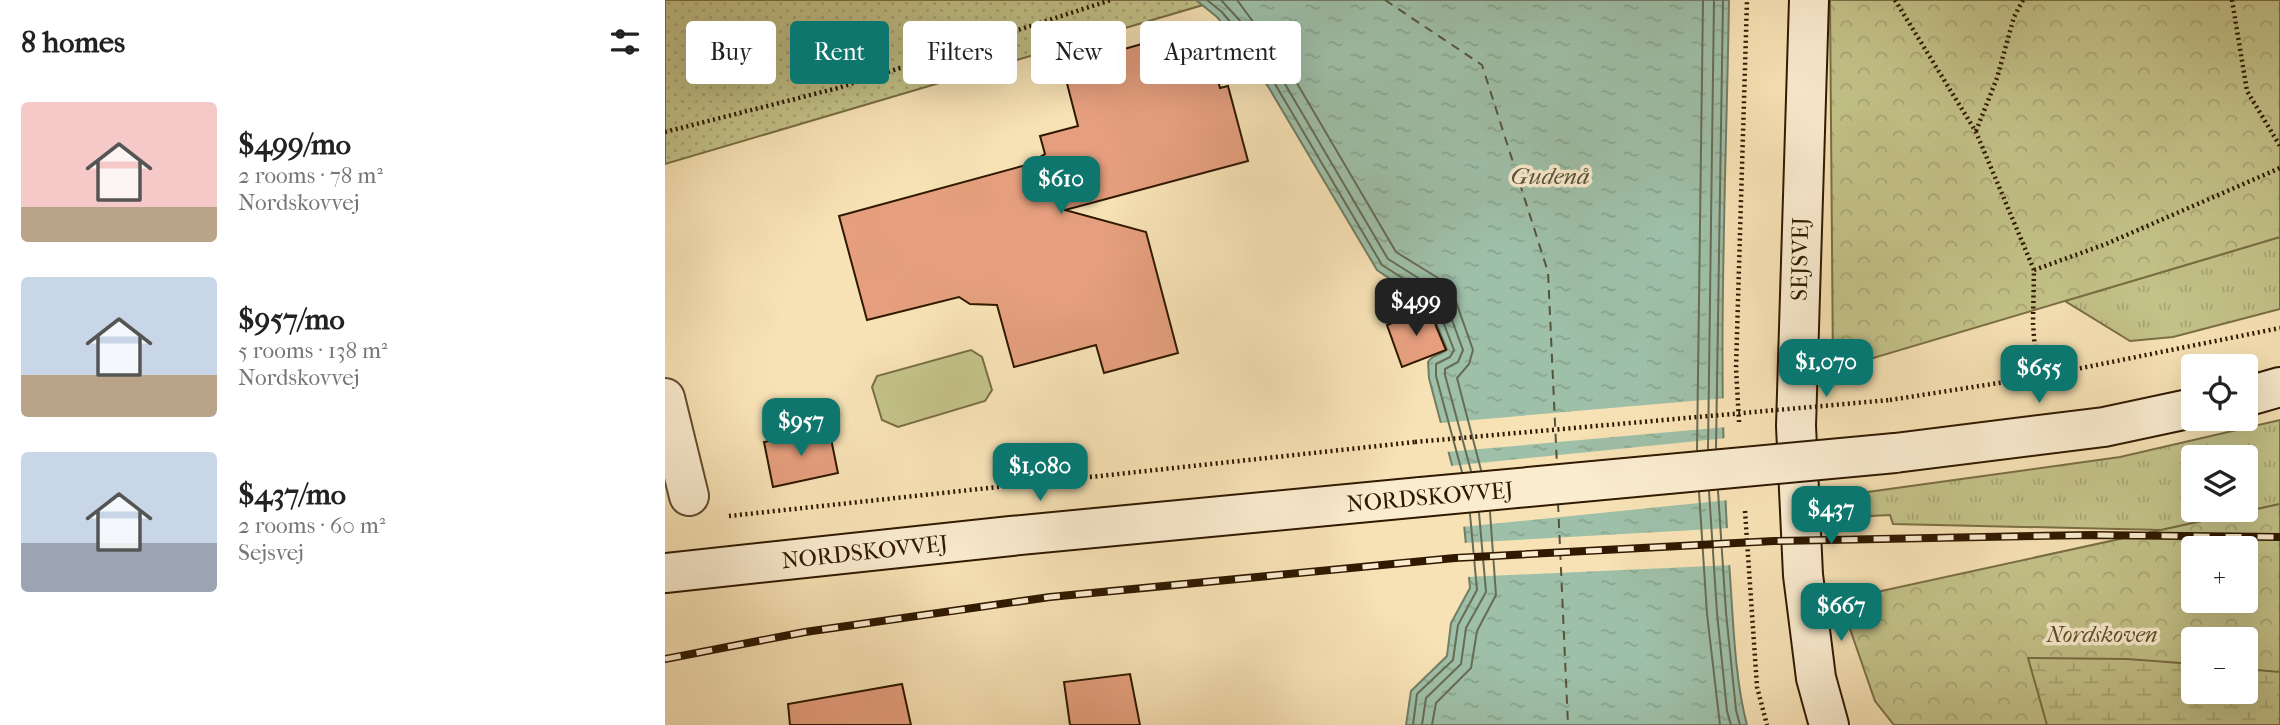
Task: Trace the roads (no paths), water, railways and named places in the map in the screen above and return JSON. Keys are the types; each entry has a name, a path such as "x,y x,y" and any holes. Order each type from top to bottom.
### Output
{"street":[{"name":"SEJSVEJ","path":"1809,0 1796,426 1803,575 1816,678 1829,725"},
{"path":"2258,393 2280,387"},
{"path":"665,398 689,496"},
{"name":"NORDSKOVVEJ","path":"665,573 1011,536 1895,453 2104,428 2181,411"}],"water":[{"name":"Gudenå","path":"1196,0 1729,0 1723,422 1735,644 1739,686 1747,725 1406,725 1411,691 1447,656 1451,623 1470,588 1462,503 1429,378 1428,362 1447,349 1426,303 1377,270 1266,84 1301,84 1301,21 1220,21"}],"railway":[{"path":"665,659 805,632 1050,597 1455,558 1774,541 2091,535 2280,537"}],"park label":[{"name":"Nordskoven","path":"2102,634"}]}
